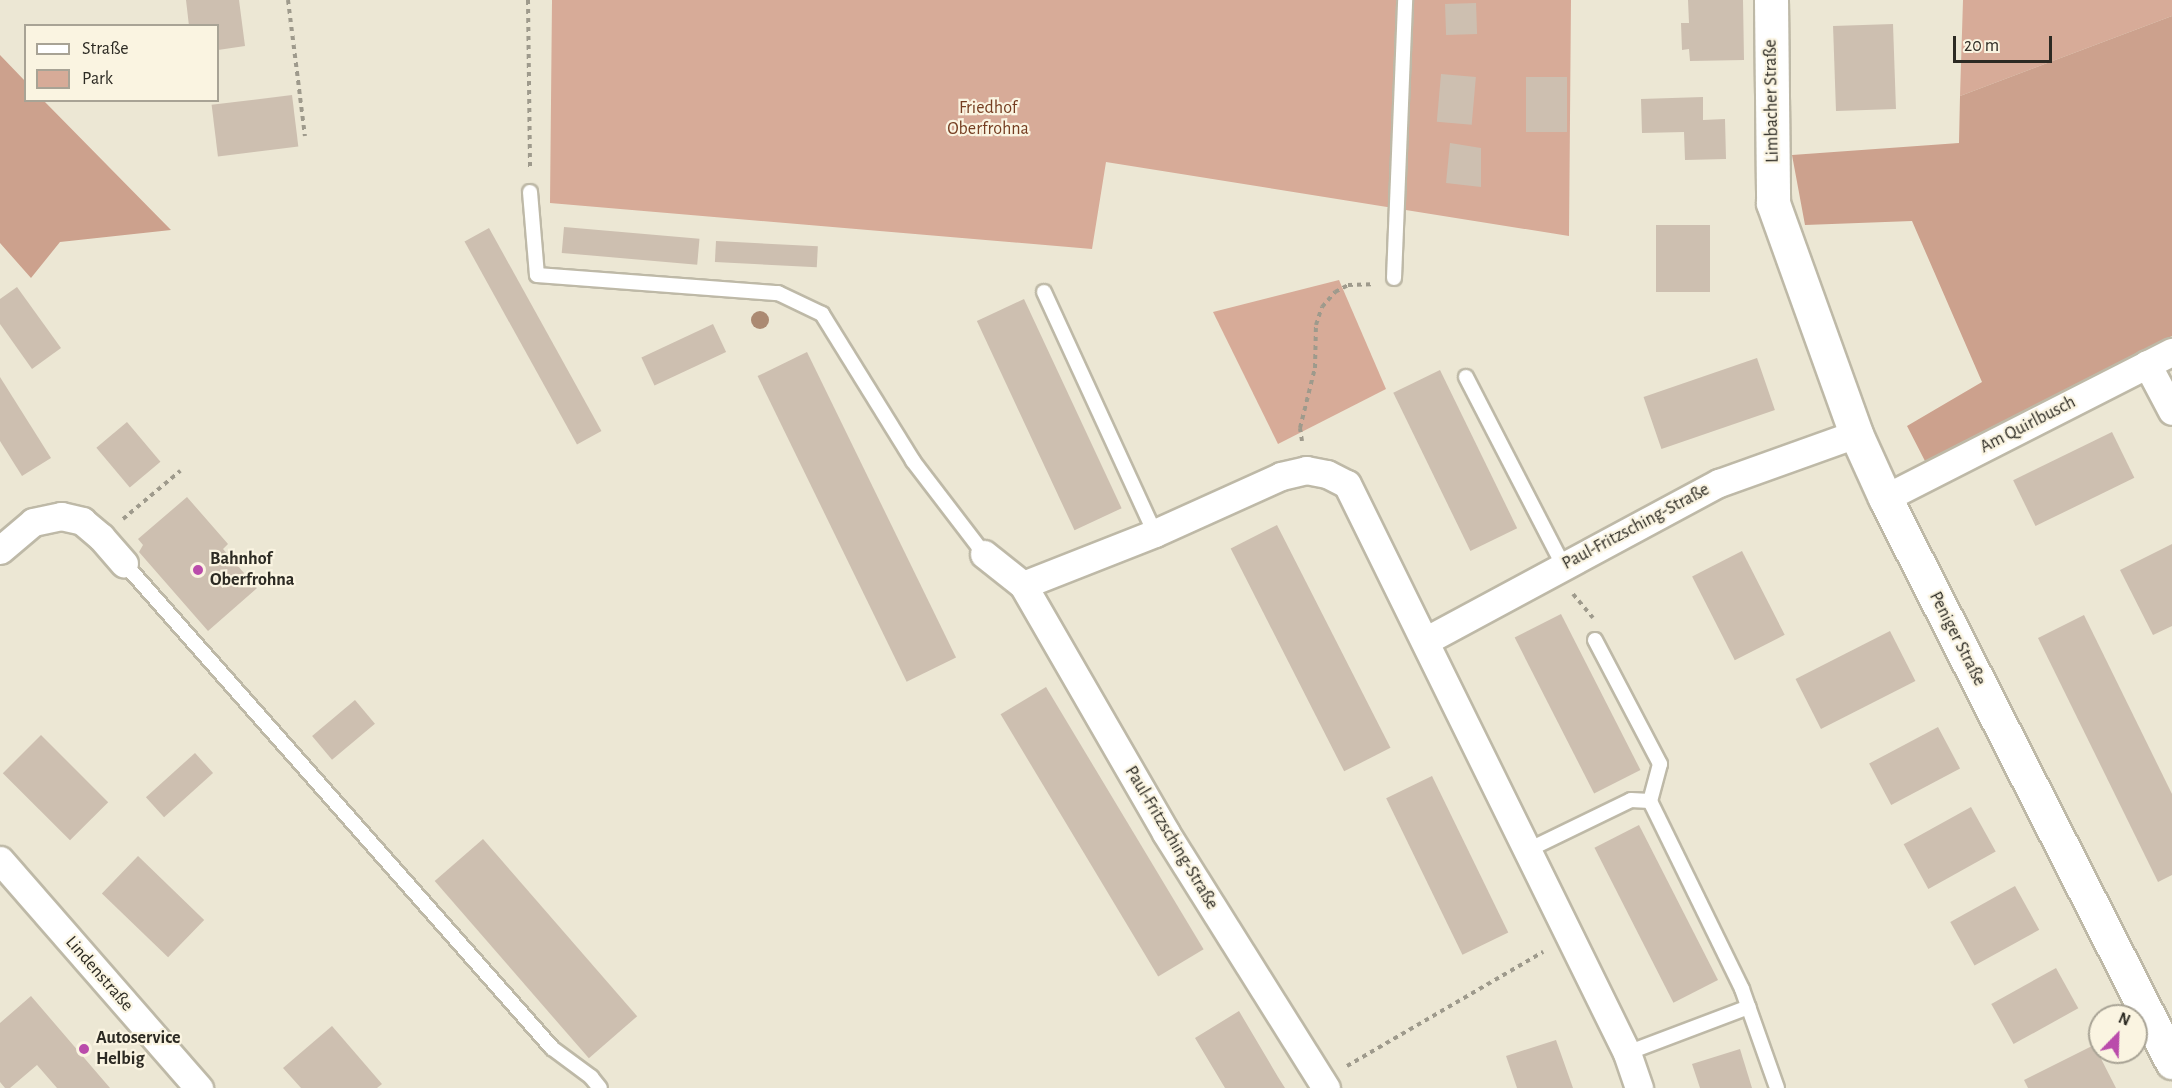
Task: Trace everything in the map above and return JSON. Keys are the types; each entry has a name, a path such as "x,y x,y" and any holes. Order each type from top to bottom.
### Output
{"street":[{"name":"Limbacher Straße","path":"1771,0 1773,203"},
{"name":"Peniger Straße","path":"1773,203 1856,434 1885,498 2172,1062"},
{"name":"Am Quirlbusch","path":"1885,498 2172,352"},
{"path":"2147,364 2172,411"},
{"name":"Paul-Fritzsching-Straße","path":"1425,641 1719,483 1856,434"},
{"path":"1023,585 1155,533 1281,476 1306,470 1328,474 1347,484 1627,1053 1639,1088"},
{"path":"0,550 33,522 61,516 82,521 101,537 124,563"},
{"name":"Paul-Fritzsching-Straße","path":"984,554 1023,585 1166,833 1324,1084"},
{"name":"Lindenstraße","path":"0,860 199,1088"}],"lane":[{"path":"1394,278 1405,0"},
{"path":"530,192 537,275 778,293 822,314 913,461 984,554"},
{"path":"1044,292 1155,533"},
{"path":"1466,376 1559,567"},
{"path":"124,563 552,1048 591,1077 600,1088"},
{"path":"1595,640 1660,764 1650,801 1749,1007 1777,1088"},
{"path":"1528,850 1631,800 1650,801"},
{"path":"1627,1053 1749,1007"}],"path":[{"path":"288,0 305,136"},
{"path":"528,0 530,192"},
{"path":"1306,470 1308,455 1300,428 1315,368 1316,325 1322,307 1335,292 1348,285 1359,282 1393,288 1394,278"},
{"path":"101,537 180,471"},
{"path":"1559,567 1567,587 1588,609 1602,634 1595,640"},
{"path":"1324,1084 1570,937"}],"green space":[{"name":"Friedhof Oberfrohna","path":"552,0 1571,0 1569,236 1106,162 1092,249 550,203"},
{"path":"1963,0 2172,0 2172,16 1960,96"},
{"path":"1339,280 1386,389 1278,444 1213,312"}],"shaded area":[{"path":"2172,16 2172,336 1925,461 1907,426 1982,382 1912,221 1805,225 1792,155 1959,143 1960,96"},
{"path":"0,55 24,80 24,102 45,102 171,230 60,242 31,278 0,243"}],"building":[{"path":"186,0 239,0 245,46 219,50 219,24 189,24"},
{"path":"1688,0 1743,0 1744,60 1690,61 1689,49 1682,50 1681,23 1689,23"},
{"path":"1476,3 1477,34 1446,35 1445,4"},
{"path":"1893,24 1896,109 1836,111 1833,26"},
{"path":"1441,74 1476,77 1472,125 1437,122"},
{"path":"1526,77 1567,77 1567,132 1526,132"},
{"path":"292,95 298,147 218,156 212,105"},
{"path":"1703,97 1703,120 1725,119 1726,159 1685,160 1684,132 1642,133 1641,99"},
{"path":"1450,143 1481,148 1481,187 1446,183"},
{"path":"1656,225 1710,225 1710,292 1656,292"},
{"path":"564,227 699,239 697,265 562,253"},
{"path":"489,228 601,431 577,444 465,242"},
{"path":"716,241 818,246 817,267 715,262"},
{"path":"17,287 61,348 32,369 0,324 0,299"},
{"path":"1024,299 1122,508 1074,530 977,321"},
{"path":"713,324 726,352 655,385 641,357"},
{"path":"807,352 956,658 907,682 758,376"},
{"path":"1757,358 1775,410 1661,449 1644,397"},
{"path":"1440,370 1517,528 1470,551 1393,393"},
{"path":"0,377 51,458 22,476 0,441"},
{"path":"127,422 160,462 130,488 96,448"},
{"path":"2112,432 2134,478 2035,526 2013,480"},
{"name":"Bahnhof Oberfrohna","path":"187,497 228,544 223,549 257,588 208,631 139,552 143,545 138,539"},
{"path":"1277,525 1390,748 1344,771 1231,549"},
{"path":"2172,544 2172,626 2153,635 2120,570"},
{"path":"1742,551 1785,635 1735,660 1692,576"},
{"path":"1561,614 1640,770 1594,794 1515,638"},
{"path":"2084,615 2172,794 2172,875 2158,882 2038,638"},
{"path":"1890,631 1915,681 1821,729 1796,679"},
{"path":"1046,687 1204,949 1158,977 1001,714"},
{"path":"355,700 375,724 332,760 312,736"},
{"path":"1938,727 1960,768 1891,805 1869,764"},
{"path":"41,735 108,802 70,840 3,773"},
{"path":"195,753 213,773 164,817 146,797"},
{"path":"1432,776 1508,932 1462,955 1386,798"},
{"path":"1971,807 1996,852 1928,889 1904,844"},
{"path":"1639,825 1718,980 1673,1003 1594,848"},
{"path":"483,839 637,1016 589,1058 435,881"},
{"path":"138,856 204,920 168,957 102,893"},
{"path":"2015,886 2039,930 1975,966 1950,922"},
{"path":"2056,968 2078,1008 2014,1044 1991,1004"},
{"path":"31,996 110,1088 57,1088 37,1065 10,1088 5,1088 0,1082 0,1023"},
{"path":"1239,1011 1285,1088 1225,1088 1195,1038"},
{"path":"332,1026 382,1084 377,1088 301,1088 283,1068"},
{"path":"1556,1040 1573,1088 1517,1088 1506,1056"},
{"path":"2088,1048 2088,1064 2104,1064 2116,1088 2028,1088 2024,1080"},
{"path":"1740,1049 1752,1088 1700,1088 1692,1064"}],"place":[{"name":"Bahnhof Oberfrohna","path":"198,570"},
{"name":"Autoservice Helbig","path":"84,1049"}]}
